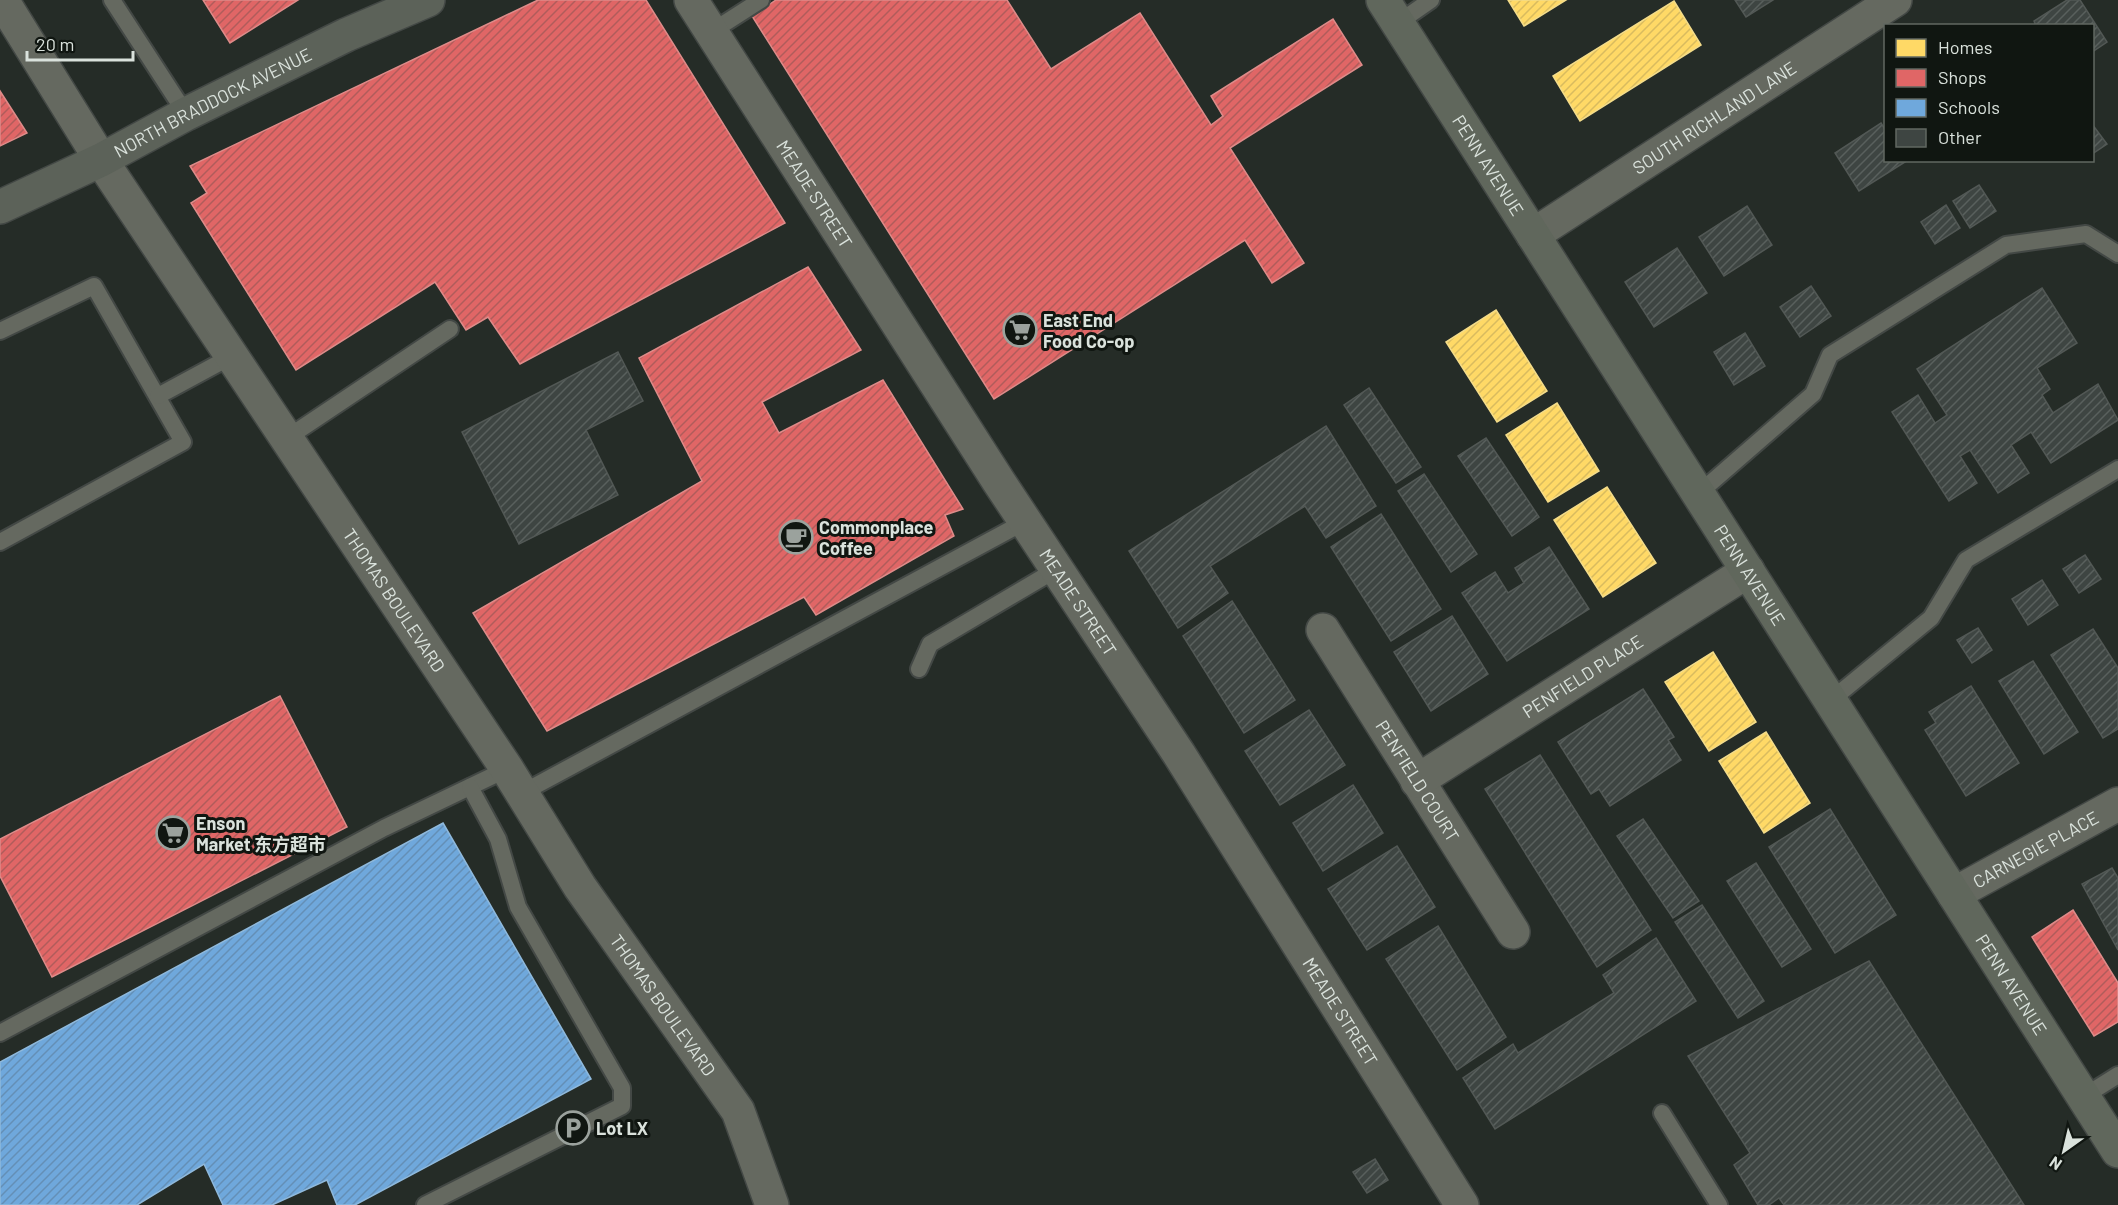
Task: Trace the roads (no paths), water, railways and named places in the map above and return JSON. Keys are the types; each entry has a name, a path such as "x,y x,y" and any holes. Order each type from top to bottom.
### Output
{"highway":[{"name":"PENN AVENUE","path":"1391,12 2118,1151"}],"main road":[{"name":"NORTH BRADDOCK AVENUE","path":"0,207 101,160 186,114 346,35 428,0"}],"street":[{"name":"THOMAS BOULEVARD","path":"2,0 101,160 515,781 580,887 738,1111 772,1205"},
{"name":"MEADE STREET","path":"691,0 1057,569 1179,754 1462,1205"},
{"name":"SOUTH RICHLAND LANE","path":"1533,235 1895,0"},
{"name":"PENFIELD PLACE","path":"1417,781 1748,571"},
{"name":"PENFIELD COURT","path":"1323,630 1513,932"},
{"name":"CARNEGIE PLACE","path":"1954,894 2118,804"}],"lane":[{"path":"112,0 186,114"},
{"path":"711,32 761,0"},
{"path":"1391,12 1431,0"},
{"path":"1698,494 1813,394 1830,355 2006,245 2086,234 2118,254"},
{"path":"0,331 94,286 183,442 0,542"},
{"path":"287,438 450,329"},
{"path":"158,396 232,356"},
{"path":"1830,700 1931,618 1966,560 2118,469"},
{"path":"0,1033 374,834 470,787 515,781 1026,520"},
{"path":"919,669 930,644 1057,569"},
{"path":"425,1205 622,1106 622,1088 518,907 498,839 470,787"},
{"path":"2083,1097 2118,1075"},
{"path":"1662,1113 1719,1205"}],"place":[{"name":"East End Food Co-op","path":"1020,330"},
{"name":"Commonplace Coffee","path":"796,537"},
{"name":"Enson Market 东方超市","path":"173,833"},
{"name":"Lot LX","path":"573,1128"}]}
